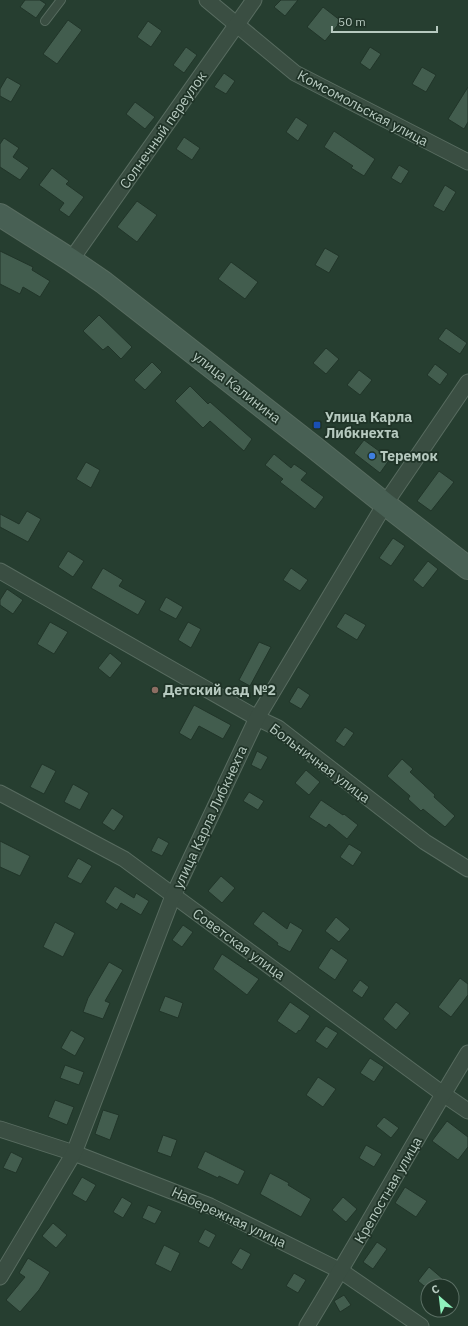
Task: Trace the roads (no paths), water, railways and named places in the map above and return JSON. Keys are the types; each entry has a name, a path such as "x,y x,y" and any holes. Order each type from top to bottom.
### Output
{"street":[{"name":"Комсомольская улица","path":"207,0 238,24 295,73 468,162"},
{"name":"Солнечный переулок","path":"71,260 254,0"},
{"name":"улица Калинина","path":"0,215 103,282 468,568"},
{"name":"улица Карла Либкнехта","path":"0,1277 74,1153 173,896 257,718 385,504 468,382"},
{"name":"Больничная улица","path":"0,571 257,718 278,728 425,842 468,869"},
{"name":"Советская улица","path":"0,793 124,859 468,1111"},
{"name":"Крепостная улица","path":"307,1326 341,1271 468,1053"},
{"name":"Набережная улица","path":"0,1129 74,1153 210,1206 341,1271 420,1326"}],"lane":[{"path":"45,21 61,0"}],"place":[{"name":"Улица Карла Либкнехта","path":"317,425"},
{"name":"Теремок","path":"372,456"},
{"name":"Детский сад №2","path":"155,690"}]}
